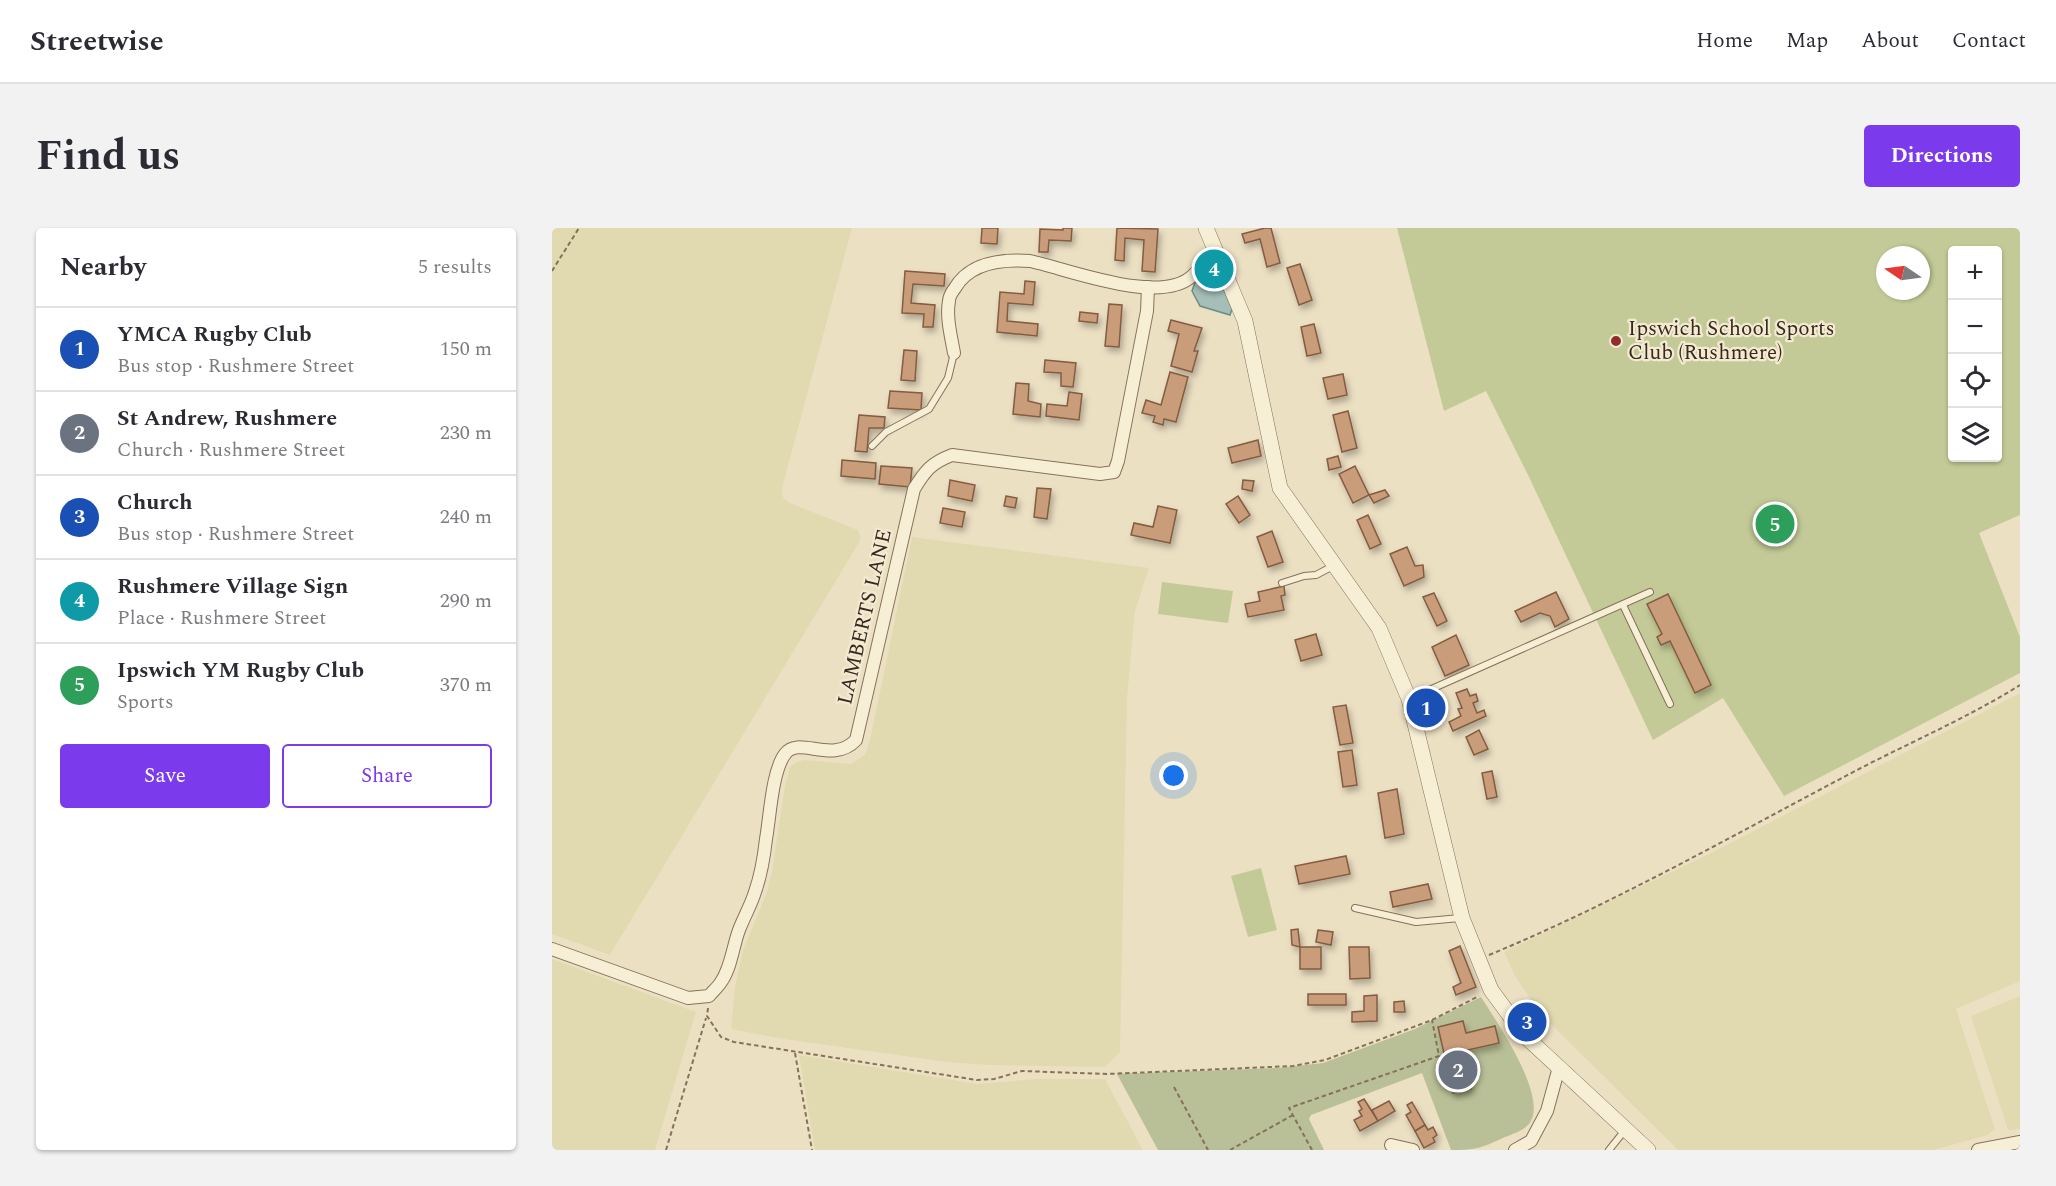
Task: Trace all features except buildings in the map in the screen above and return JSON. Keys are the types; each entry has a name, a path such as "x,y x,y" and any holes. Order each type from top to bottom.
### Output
{"street":[{"path":"1206,228 1245,321 1280,488 1379,628 1409,699 1462,918 1491,990 1524,1035 1648,1150"},
{"path":"954,352 948,299 960,280 989,262 1030,261 1122,285 1148,287 1176,285 1191,278 1216,250"},
{"name":"LAMBERTS LANE","path":"709,996 722,981 755,893 761,871 776,775 786,753 793,748 801,747 839,751 849,748 856,740 914,489 924,473 936,461 952,455 1100,474 1114,472 1147,311 1148,287"},
{"path":"552,949 688,998 709,996"},
{"path":"1515,1150 1531,1141 1547,1111 1559,1067"},
{"path":"1978,1150 2020,1142"},
{"path":"1391,1145 1413,1150"}],"lane":[{"path":"872,446 886,432 929,409 948,378 954,352"},
{"path":"1282,583 1316,575 1335,565"},
{"path":"1409,699 1650,592"},
{"path":"1623,605 1670,704"},
{"path":"1355,908 1416,922 1462,918"},
{"path":"1610,1150 1626,1130"}],"path":[{"path":"552,271 579,228"},
{"path":"1479,959 1530,938 1685,861 1860,768 1990,704 2020,685"},
{"path":"707,1016 721,1037 734,1042 977,1080 1022,1071 1107,1074 1293,1066 1325,1060 1432,1020 1491,990"},
{"path":"666,1150 707,1016 709,996"},
{"path":"1312,1150 1288,1108 1438,1056 1432,1020"},
{"path":"795,1053 812,1150"},
{"path":"1174,1087 1208,1150"},
{"path":"1230,1150 1293,1115"}],"shaded area":[{"path":"552,228 852,228 782,493 784,499 790,503 858,530 860,541 610,955 552,934"},
{"path":"912,537 1149,568 1135,611 1127,698 1120,1052 1105,1067 947,1062 783,1039 731,1029 735,987 743,950 767,892 790,767 804,760 851,764 865,755"},
{"path":"2020,693 2020,981 1956,1009 1995,1129 1988,1135 1933,1150 1678,1150 1540,1013 1515,976 1504,952 1709,854"},
{"path":"552,959 696,1012 655,1150 552,1150"},
{"path":"2020,996 2020,1129 2008,1130 1971,1016"},
{"path":"799,1055 978,1084 1035,1079 1105,1079 1143,1150 815,1150"}],"green space":[{"path":"1397,228 2020,228 2020,515 1979,533 2020,637 2020,673 1784,796 1723,698 1653,740 1486,391 1444,411"},
{"path":"1162,582 1233,591 1228,623 1158,614"},
{"path":"1261,868 1277,930 1248,937 1231,876"},
{"path":"1481,997 1508,1041 1527,1079 1534,1112 1524,1129 1479,1148 1451,1150 1422,1073 1311,1115 1309,1119 1324,1150 1158,1150 1117,1074 1279,1068 1323,1063 1415,1029"}],"water":[{"path":"1206,272 1217,273 1232,309 1230,315 1200,306 1192,291 1197,277"}],"place":[{"name":"Rushmere Village Sign","path":"1214,269"},
{"name":"Ipswich School Sports Club (Rushmere)","path":"1616,341"},
{"name":"Ipswich YM Rugby Club","path":"1775,524"},
{"name":"YMCA Rugby Club","path":"1426,708"},
{"name":"Church","path":"1527,1022"},
{"name":"St Andrew, Rushmere","path":"1458,1070"}]}
